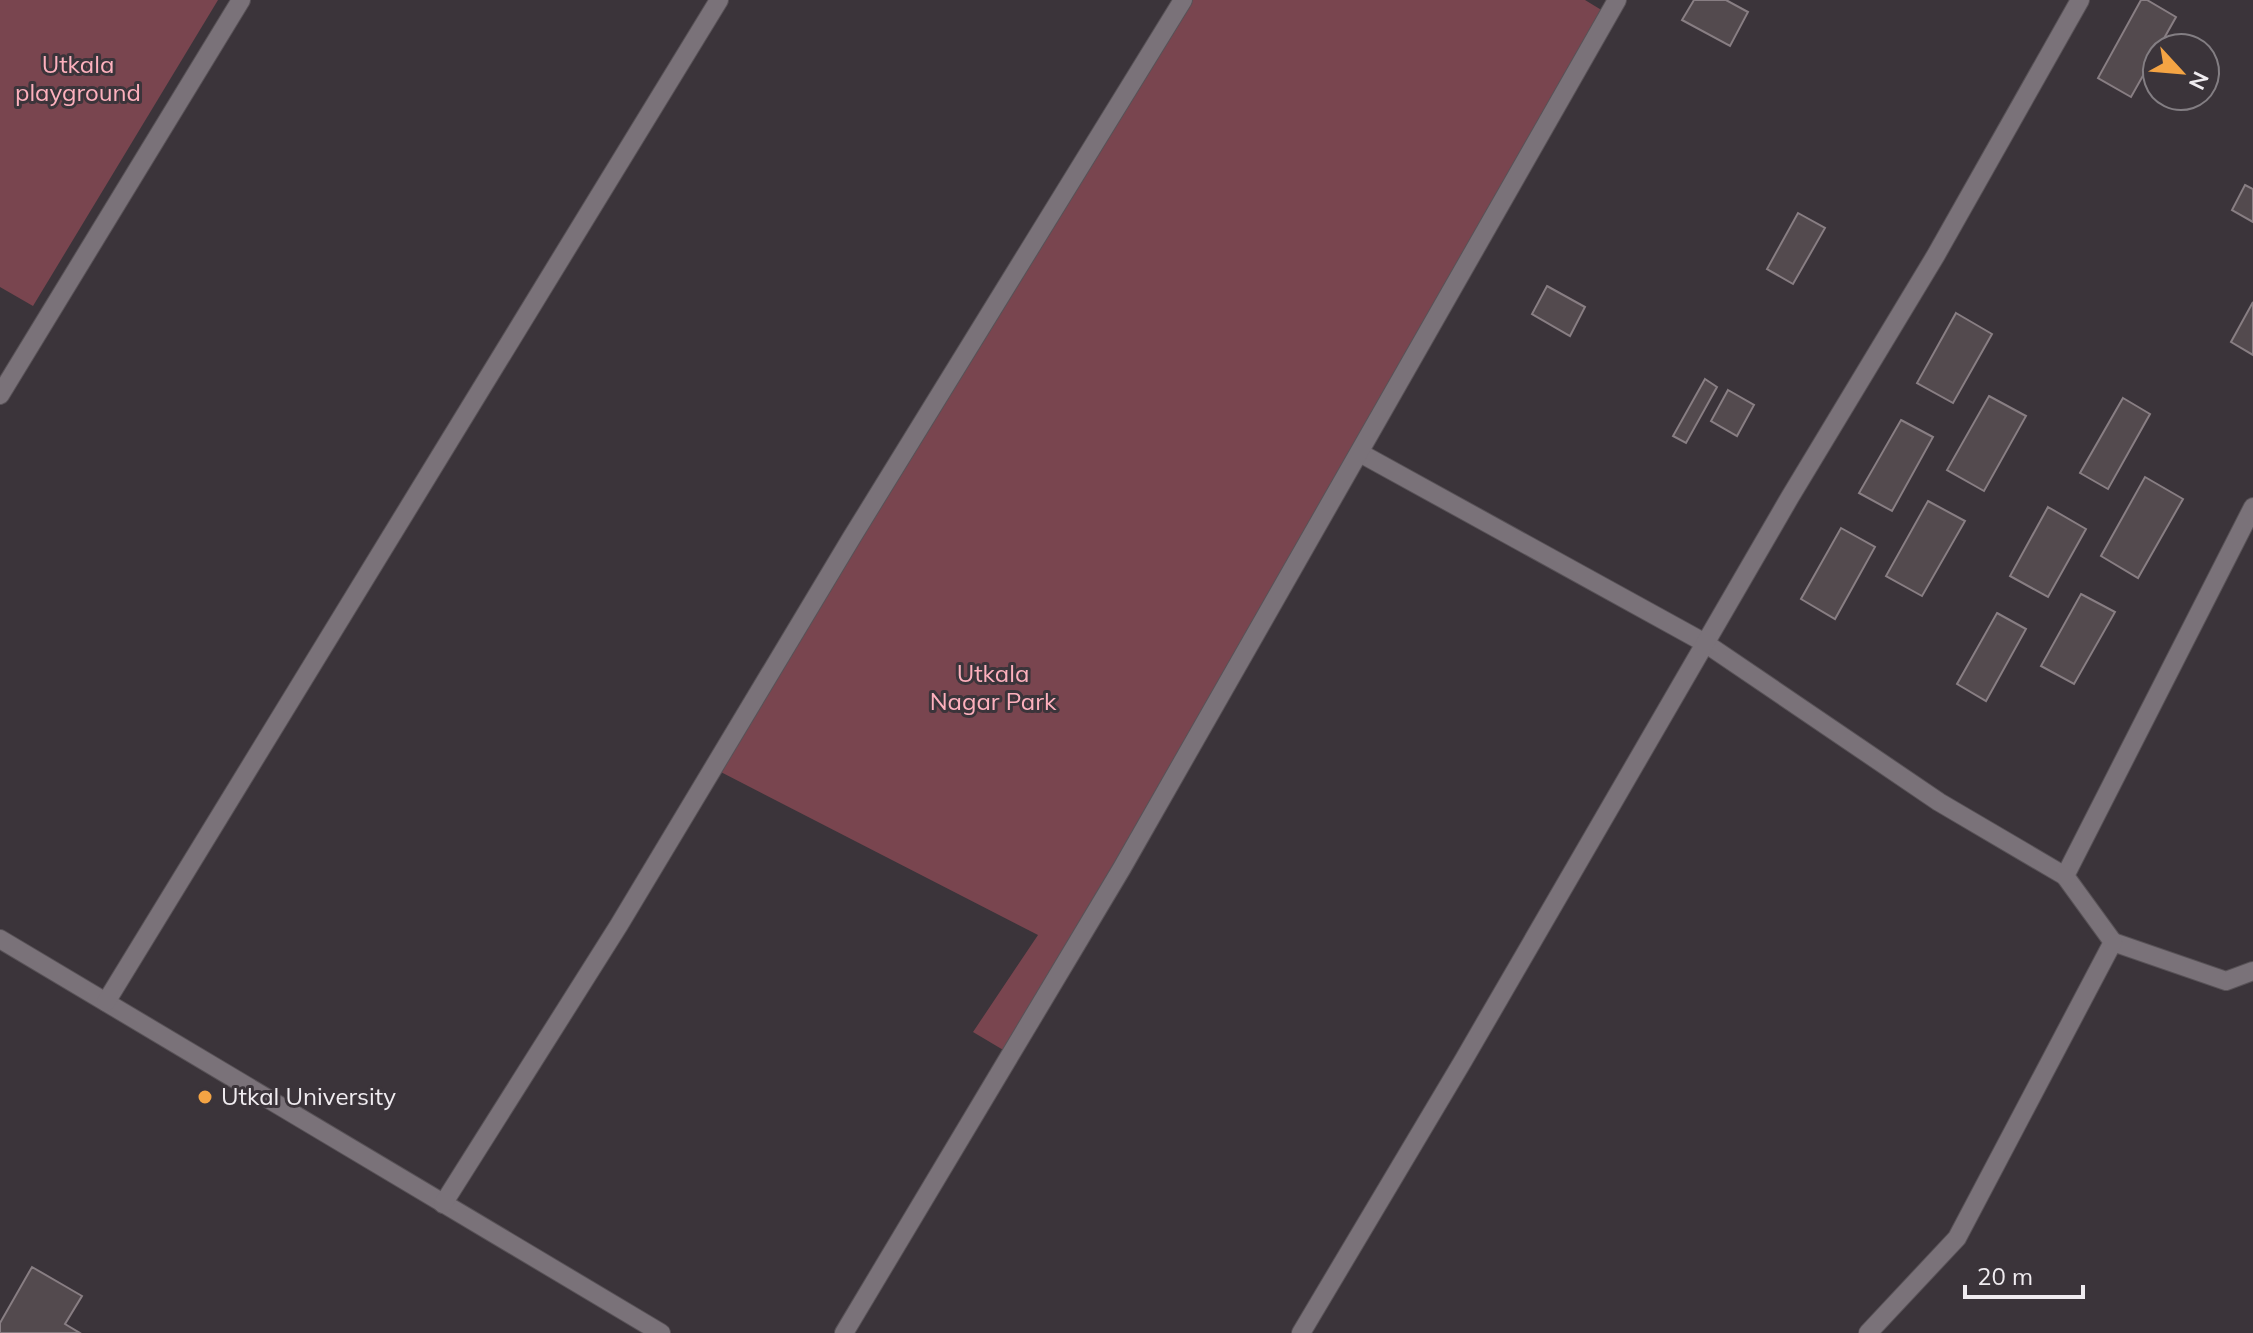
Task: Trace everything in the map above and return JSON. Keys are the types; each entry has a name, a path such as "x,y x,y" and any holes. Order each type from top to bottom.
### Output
{"lane":[{"path":"0,395 241,0"},
{"path":"106,1002 719,0"},
{"path":"443,1204 619,925 852,537 1183,0"},
{"path":"844,1333 1122,868 1617,0"},
{"path":"1301,1333 1936,255 2080,0"},
{"path":"1360,453 1705,643 1939,802 2065,876 2113,942 2226,981 2253,971"},
{"path":"2065,876 2253,507"},
{"path":"0,939 661,1333"},
{"path":"1868,1333 1957,1238 2113,942"}],"green space":[{"name":"Utkala playground","path":"0,0 218,0 33,306 0,287"},
{"name":"Utkala Nagar Park","path":"1184,0 1585,0 1608,14 1010,1054 973,1032 1038,935 715,769"}],"building":[{"path":"1694,0 1726,0 1748,12 1730,46 1682,20"},
{"path":"2141,0 2147,0 2176,17 2168,32 2141,32 2141,79 2131,97 2098,78"},
{"path":"2245,185 2253,189 2253,222 2232,210"},
{"path":"1798,213 1825,228 1793,284 1767,269"},
{"path":"1547,286 1585,307 1570,336 1532,314"},
{"path":"2253,302 2253,355 2231,342"},
{"path":"1956,313 1992,334 1953,403 1917,383"},
{"path":"1705,379 1717,387 1686,443 1673,436"},
{"path":"1728,390 1754,405 1737,436 1711,421"},
{"path":"1989,396 2026,416 1984,491 1947,470"},
{"path":"2123,398 2150,414 2108,489 2080,473"},
{"path":"1901,420 1933,437 1892,511 1859,493"},
{"path":"2145,477 2183,499 2138,578 2101,556"},
{"path":"1928,501 1965,521 1922,596 1886,576"},
{"path":"2048,507 2086,529 2048,597 2010,576"},
{"path":"1841,528 1875,547 1835,619 1801,599"},
{"path":"2081,594 2115,612 2074,684 2041,666"},
{"path":"1997,613 2026,629 1986,701 1957,684"},
{"path":"32,1267 82,1296 65,1324 80,1333 0,1333 0,1323"}],"place":[{"name":"Utkal University","path":"205,1097"}]}
